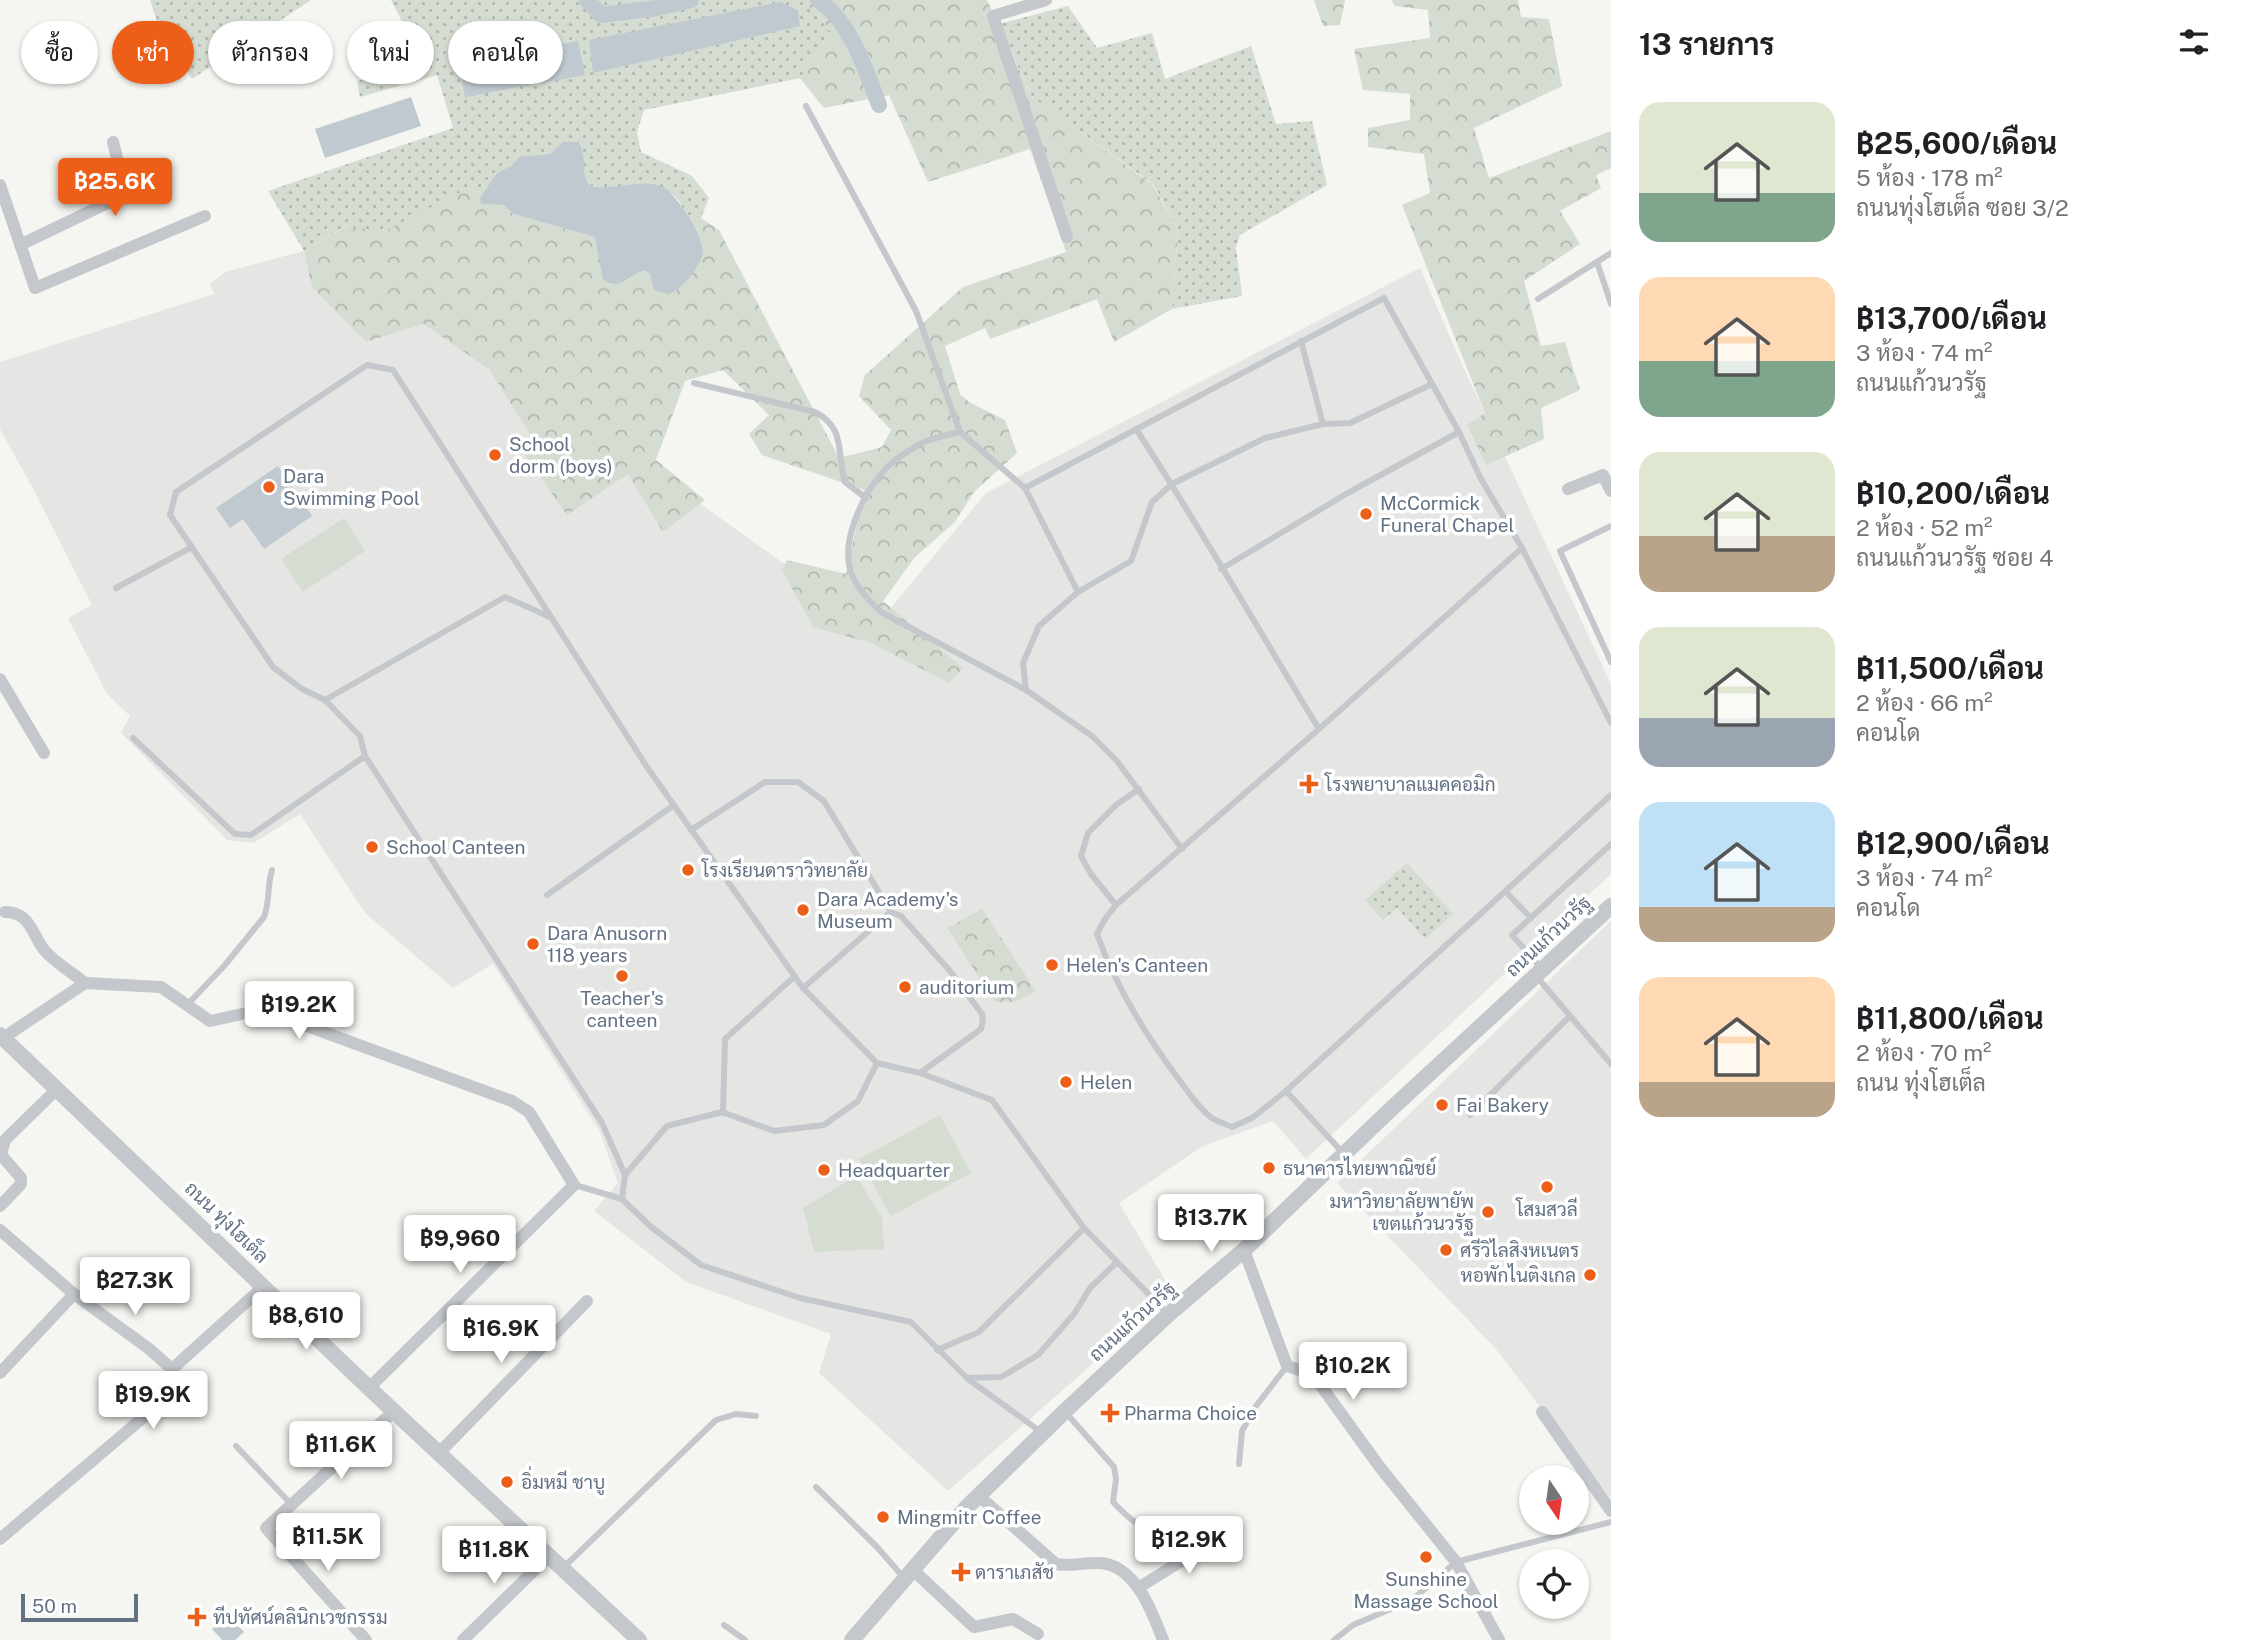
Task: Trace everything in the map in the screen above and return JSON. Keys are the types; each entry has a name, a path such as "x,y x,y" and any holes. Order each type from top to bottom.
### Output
{"street":[{"path":"1046,0 993,16 1067,237"},
{"path":"20,246 126,194 113,142"},
{"path":"0,185 35,288 205,216"},
{"path":"1569,489 1603,475 1611,491"},
{"path":"0,679 44,753"},
{"name":"ถนนแก้วนวรัฐ","path":"852,1640 979,1496 1042,1433 1169,1314 1244,1250 1343,1154 1611,906"},
{"path":"5,912 24,918 48,954 85,983 161,987 211,1021 251,1012 269,1012 512,1101 529,1112 574,1185 369,1388"},
{"path":"2,1037 85,983"},
{"name":"ถนน ทุ่งโฮเต็ล","path":"2,1037 369,1388 639,1640"},
{"path":"0,1206 21,1184 21,1178 1,1155 5,1140 57,1089"},
{"path":"0,1230 74,1294 172,1369"},
{"path":"1244,1250 1287,1366 1303,1371 1319,1383 1379,1466 1456,1562 1499,1640"},
{"path":"0,1539 171,1394 172,1369 264,1286"},
{"path":"0,1373 74,1294"},
{"path":"439,1453 587,1301"},
{"path":"366,1640 266,1528 394,1411"},
{"path":"1542,1412 1611,1511"},
{"path":"979,1496 1056,1563 1115,1564 1138,1588 1163,1640"},
{"path":"1138,1588 1223,1535"},
{"path":"463,1640 549,1556"},
{"path":"909,1575 974,1627 1013,1619 1038,1634"}],"lane":[{"path":"806,106 916,311 960,432 1025,488 1078,592"},
{"path":"1538,299 1611,253"},
{"path":"1597,262 1611,304"},
{"path":"1025,488 1384,298 1460,432 1481,479 1522,548 1611,723"},
{"path":"1301,341 1323,424"},
{"path":"622,1199 625,1175 602,1123 365,756 360,736 325,701 302,690 273,667 170,515 176,492 367,365 393,370 674,805 803,988 877,1063 920,1073 992,1100 1084,1228 1169,1314"},
{"path":"694,383 815,412 823,417 835,428 845,482 866,498"},
{"path":"1026,690 1023,663 1039,626 1078,592 1130,561 1152,502 1172,484 1265,438 1323,424 1350,423 1432,384"},
{"path":"1136,429 1319,729"},
{"path":"960,432 926,441 903,454 881,473 858,514 849,546 850,569 862,593 881,612 1026,690 1092,736 1117,761 1182,849"},
{"path":"1221,569 1346,494 1460,432"},
{"path":"1610,658 1560,551 1611,526"},
{"path":"116,588 192,547"},
{"path":"1522,548 1116,905 1097,934 1106,960 1122,993 1159,1054 1201,1108 1214,1119 1233,1127 1252,1118 1286,1091 1611,794"},
{"path":"325,701 505,597 552,618"},
{"path":"133,738 235,834 251,835 365,756"},
{"path":"691,830 765,782 799,782 824,801 891,912 901,916 950,971 984,1019 981,1029 920,1073"},
{"path":"1116,905 1091,874 1081,856 1088,833 1116,805 1139,789"},
{"path":"547,895 674,805"},
{"path":"1611,844 1512,935 1570,1016 1611,1064"},
{"path":"187,1005 225,965 264,917 267,909 267,886 272,870"},
{"path":"1506,892 1531,918"},
{"path":"803,988 891,912"},
{"path":"723,1113 725,1039 795,976"},
{"path":"1470,1115 1570,1016"},
{"path":"625,1175 667,1126 723,1113 774,1132 824,1125 858,1101 877,1063"},
{"path":"1286,1091 1343,1154"},
{"path":"574,1185 622,1199 650,1226 701,1265 800,1298 911,1322 967,1378 1042,1433"},
{"path":"937,1350 979,1332 1084,1228"},
{"path":"967,1378 1001,1377 1038,1355 1074,1314 1090,1288 1117,1262"},
{"path":"1239,1464 1242,1431 1256,1406 1287,1366"},
{"path":"1065,1411 1114,1467 1116,1479 1113,1502 1150,1530 1162,1530 1173,1523"},
{"path":"563,1569 716,1420 736,1414 756,1416"},
{"path":"236,1446 291,1504"},
{"path":"816,1487 909,1575"},
{"path":"1334,1640 1353,1625 1412,1600 1456,1562 1611,1522"},
{"path":"724,1625 745,1640"}],"shaded area":[{"path":"781,2 798,11 800,26 593,73 589,40"},
{"path":"578,41 585,75 563,79 563,44"},
{"path":"463,84 536,84 465,97"},
{"path":"411,97 421,126 325,158 315,129"},
{"path":"563,142 578,142 583,153 585,176 591,186 653,184 667,190 681,205 699,236 703,252 695,270 675,291 664,293 654,290 650,275 646,271 622,283 603,280 595,237 513,214 504,205 481,204 480,198 497,173 513,165 519,157 550,154"},
{"name":"โรงเรียนดาราวิทยาลัย","path":"303,251 614,442 877,630 889,610 986,493 1420,268 1611,684 1611,874 1306,1159 1273,1121 1203,1146 1119,1203 1173,1293 948,1491 819,1373 831,1334 686,1282 594,1211 618,1183 600,1132 493,964 453,988 365,913 300,814 253,843 227,840 121,733 130,716 107,694 68,618 92,605 0,429 0,362 214,294 210,284 225,272"},
{"name":"Dara Swimming Pool","path":"278,466 312,516 264,549 243,519 230,528 216,508"},
{"name":"มหาวิทยาลัยพายัพ เขตแก้วนวรัฐ","path":"1611,921 1611,1499 1589,1470 1589,1465 1585,1465 1495,1348 1337,1183"},
{"path":"228,1615 244,1632 235,1640 222,1640 212,1629"}],"green space":[{"path":"150,0 311,0 279,21 208,21 208,68 194,78 194,21 157,21"},
{"path":"391,0 807,0 807,5 831,30 800,78 644,110 637,132 641,152 692,176 709,198 701,218 689,220 678,200 670,192 660,188 591,186 583,174 583,151 556,149 550,154 497,173 484,193 467,189 381,234 347,225 304,251 268,191 453,128 437,75 434,76 434,21 402,21"},
{"path":"807,0 987,0 1032,97 1152,184 1178,229 1172,309 1114,342 1097,299 990,339 985,328 945,346 960,394 969,402 1005,420 1017,453 974,492 955,522 915,557 883,601 963,668 949,683 871,643 813,627 782,570 787,560 846,574 864,490 762,455 749,434 769,415 723,370 685,381 656,460 705,500 663,532 628,474 567,515 525,455 537,445 489,369 423,324 366,342 312,287 304,251 348,225 381,233 467,189 484,193 480,198 482,204 504,205 513,214 595,237 625,282 635,273 646,271 650,275 654,290 664,293 676,290 703,246 689,220 701,218 719,230 839,458 882,447 891,430 859,396 865,375 963,287 1066,252 1030,149 928,182 889,95 824,108 800,78 831,30 807,5"},
{"path":"1314,0 1345,0 1340,25 1323,26"},
{"path":"1391,0 1518,0 1521,17 1549,19 1562,86 1474,128 1489,178 1611,131 1611,168 1596,175 1601,188 1560,211 1580,244 1524,281 1541,346 1565,342 1580,390 1541,408 1544,439 1486,465 1467,425 1485,413 1402,205 1430,193 1424,154 1368,147 1368,128 1410,120 1410,94 1363,90 1354,49 1430,38 1428,10 1395,6"},
{"path":"1068,6 1097,48 1152,33 1165,79 1251,46 1276,124 1312,121 1327,185 1240,235 1236,247 1242,296 1172,309 1178,229 1153,184 1032,97 999,24"},
{"path":"358,84 406,84 360,97"},
{"path":"344,518 365,551 303,592 281,559"},
{"path":"1407,863 1453,914 1425,939 1397,908 1383,920 1365,900"},
{"path":"982,909 1036,991 1015,1002 995,1002 947,928"},
{"path":"940,1115 971,1173 891,1216 859,1159"},
{"path":"856,1176 882,1217 884,1249 814,1252 803,1208"}],"waterway":[{"path":"587,0 601,15 657,8 691,0"},
{"path":"818,0 848,33 879,105"}],"place":[{"name":"School dorm (boys)","path":"495,455"},
{"name":"Dara Swimming Pool","path":"269,487"},
{"name":"McCormick Funeral Chapel","path":"1366,514"},
{"name":"โรงพยาบาลแมคคอมิก","path":"1309,784"},
{"name":"School Canteen","path":"372,847"},
{"name":"โรงเรียนดาราวิทยาลัย","path":"688,870"},
{"name":"Dara Academy's Museum","path":"803,910"},
{"name":"Dara Anusorn 118 years","path":"533,944"},
{"name":"Helen's Canteen","path":"1052,965"},
{"name":"Teacher's canteen","path":"622,976"},
{"name":"auditorium","path":"905,987"},
{"name":"Helen","path":"1066,1082"},
{"name":"Fai Bakery","path":"1442,1105"},
{"name":"ธนาคารไทยพาณิชย์","path":"1269,1168"},
{"name":"Headquarter","path":"824,1170"},
{"name":"โสมสวลี","path":"1547,1187"},
{"name":"มหาวิทยาลัยพายัพ เขตแก้วนวรัฐ","path":"1488,1212"},
{"name":"ศรีวิไลสิงหเนตร","path":"1446,1250"},
{"name":"หอพักไนติงเกล","path":"1590,1275"},
{"name":"Pharma Choice","path":"1110,1413"},
{"name":"อิ่มหมี ชาบู","path":"507,1482"},
{"name":"Mingmitr Coffee","path":"883,1517"},
{"name":"Sunshine Massage School","path":"1426,1557"},
{"name":"ดาราเภสัช","path":"961,1572"},
{"name":"ทีปทัศน์คลินิกเวชกรรม","path":"197,1617"}]}
